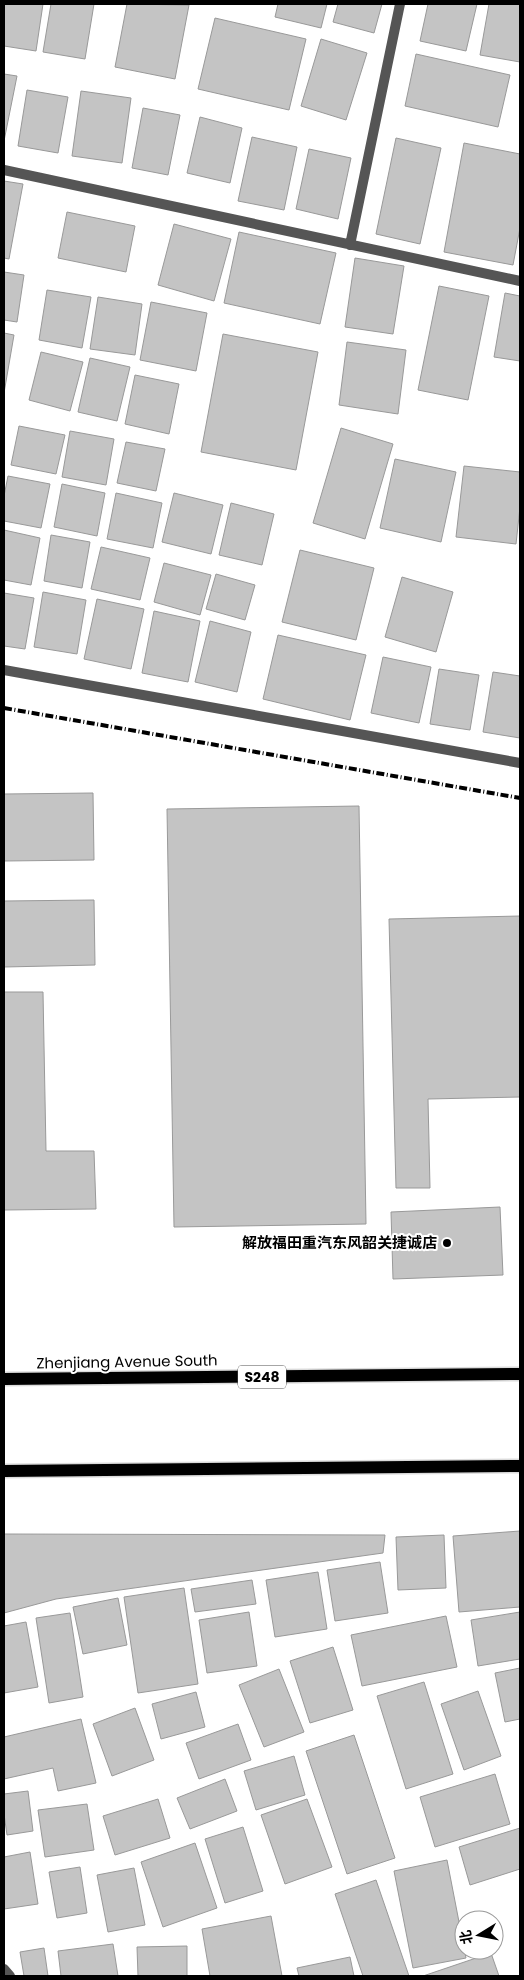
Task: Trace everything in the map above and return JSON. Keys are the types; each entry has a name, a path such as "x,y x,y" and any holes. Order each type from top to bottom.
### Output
{"main road":[{"name":"Zhenjiang Avenue South","path":"4,1379 520,1374"},
{"path":"4,1471 520,1466"}],"street":[{"path":"350,245 400,4"},
{"path":"4,170 520,281"},
{"path":"4,670 520,763"},
{"path":"4,1969 10,1976"}],"building":[{"path":"4,4 43,4 36,51 4,46"},
{"path":"51,4 94,4 85,59 43,52"},
{"path":"127,4 189,5 175,79 115,67"},
{"path":"278,4 327,4 321,28 275,17"},
{"path":"338,4 382,4 374,33 333,22"},
{"path":"428,4 477,4 466,51 420,41"},
{"path":"489,4 520,4 520,62 480,55"},
{"path":"215,18 306,39 289,110 198,89"},
{"path":"321,39 367,53 346,120 301,106"},
{"path":"416,54 510,75 498,127 405,106"},
{"path":"4,74 17,76 4,141"},
{"path":"27,90 68,97 58,153 18,146"},
{"path":"81,91 131,98 122,163 72,156"},
{"path":"143,108 180,115 168,175 132,168"},
{"path":"200,117 242,128 230,183 187,173"},
{"path":"252,137 297,147 284,210 238,201"},
{"path":"396,138 441,148 420,244 376,234"},
{"path":"464,143 520,154 520,228 513,265 444,252"},
{"path":"309,149 351,158 338,219 296,209"},
{"path":"4,181 23,184 9,259 4,258"},
{"path":"67,212 135,226 126,272 58,258"},
{"path":"174,224 231,239 214,301 158,285"},
{"path":"239,232 336,253 320,324 224,303"},
{"path":"355,258 404,266 393,334 345,327"},
{"path":"4,272 24,275 17,322 4,320"},
{"path":"439,286 489,296 468,400 418,390"},
{"path":"47,290 91,297 82,348 39,340"},
{"path":"505,293 520,296 520,361 494,357"},
{"path":"98,297 142,304 135,355 90,349"},
{"path":"151,302 207,313 196,371 140,360"},
{"path":"4,333 14,335 4,393"},
{"path":"223,334 318,352 296,470 201,452"},
{"path":"347,342 406,350 398,414 339,405"},
{"path":"41,352 83,362 70,411 29,400"},
{"path":"90,358 130,367 117,421 78,412"},
{"path":"135,375 179,384 169,434 125,424"},
{"path":"19,426 65,435 56,474 11,465"},
{"path":"341,428 393,444 365,539 313,523"},
{"path":"70,431 114,439 106,485 62,477"},
{"path":"126,442 165,449 156,491 117,483"},
{"path":"395,459 456,472 441,542 380,528"},
{"path":"464,466 520,472 520,507 516,544 456,537"},
{"path":"8,476 50,484 41,528 4,521 4,496"},
{"path":"62,484 105,493 97,536 54,527"},
{"path":"116,493 162,503 153,548 107,539"},
{"path":"174,493 223,505 211,554 162,542"},
{"path":"231,503 274,514 262,565 219,555"},
{"path":"4,530 40,538 31,585 4,580"},
{"path":"51,535 90,542 82,588 44,581"},
{"path":"101,547 150,558 140,600 91,589"},
{"path":"300,550 374,568 356,640 282,622"},
{"path":"164,563 211,575 200,615 154,602"},
{"path":"216,574 255,585 245,620 206,609"},
{"path":"402,577 453,592 436,652 385,637"},
{"path":"43,592 86,600 77,654 34,647"},
{"path":"4,593 34,598 25,649 4,646"},
{"path":"97,599 144,609 131,669 84,659"},
{"path":"154,611 200,621 188,682 142,673"},
{"path":"210,621 251,632 237,692 195,682"},
{"path":"278,635 366,655 350,720 263,699"},
{"path":"383,657 431,667 419,723 371,713"},
{"path":"439,669 479,675 470,730 430,724"},
{"path":"493,672 520,676 520,738 483,732"},
{"path":"93,793 94,860 4,861 4,794"},
{"path":"359,806 366,1224 174,1227 167,809"},
{"path":"94,900 95,965 4,967 4,901"},
{"path":"520,916 520,1097 428,1099 430,1188 396,1188 389,919"},
{"path":"4,992 43,992 46,1151 94,1151 96,1209 4,1210"},
{"name":"解放福田重汽东风韶关捷诚店","path":"500,1207 503,1275 393,1279 391,1212"},
{"path":"520,1531 520,1607 459,1612 453,1536"},
{"path":"4,1534 385,1535 383,1553 56,1599 4,1613"},
{"path":"444,1535 446,1588 398,1590 396,1537"},
{"path":"380,1562 388,1613 335,1621 327,1570"},
{"path":"318,1572 327,1629 275,1637 266,1580"},
{"path":"252,1580 256,1604 195,1612 191,1589"},
{"path":"184,1588 198,1684 138,1693 124,1597"},
{"path":"118,1598 127,1645 83,1654 73,1607"},
{"path":"249,1612 257,1666 207,1673 199,1620"},
{"path":"520,1612 520,1659 478,1666 471,1620"},
{"path":"70,1613 83,1697 49,1703 36,1618"},
{"path":"446,1616 457,1667 362,1686 351,1635"},
{"path":"26,1622 38,1687 4,1693 4,1626"},
{"path":"333,1647 353,1710 310,1723 290,1661"},
{"path":"520,1668 520,1719 505,1722 495,1673"},
{"path":"279,1669 304,1732 264,1747 239,1685"},
{"path":"424,1682 453,1774 406,1789 377,1696"},
{"path":"478,1691 501,1756 464,1770 441,1704"},
{"path":"196,1692 205,1727 161,1739 152,1704"},
{"path":"135,1708 154,1760 112,1776 93,1724"},
{"path":"81,1719 96,1783 58,1791 53,1768 4,1779 4,1737"},
{"path":"238,1724 251,1760 199,1779 186,1743"},
{"path":"354,1735 395,1858 347,1874 306,1751"},
{"path":"294,1756 305,1795 256,1810 244,1771"},
{"path":"495,1774 510,1824 435,1847 420,1797"},
{"path":"225,1779 237,1811 190,1829 177,1798"},
{"path":"28,1791 33,1831 7,1835 4,1794"},
{"path":"158,1799 170,1838 115,1855 103,1816"},
{"path":"307,1799 332,1867 285,1884 261,1815"},
{"path":"87,1804 94,1850 45,1857 38,1810"},
{"path":"243,1827 263,1891 225,1903 205,1839"},
{"path":"520,1828 520,1869 470,1885 459,1847"},
{"path":"195,1843 217,1908 163,1927 141,1862"},
{"path":"30,1852 38,1904 4,1909 4,1857"},
{"path":"447,1860 457,1910 454,1910 455,1960 413,1968 394,1871"},
{"path":"80,1867 87,1913 57,1918 49,1872"},
{"path":"134,1868 145,1925 108,1932 97,1875"},
{"path":"376,1880 409,1976 363,1976 335,1894"},
{"path":"271,1916 282,1976 210,1976 202,1929"},
{"path":"113,1944 118,1976 61,1976 58,1951"},
{"path":"187,1946 187,1976 138,1976 137,1947"},
{"path":"44,1948 48,1976 24,1976 20,1952"},
{"path":"350,1957 354,1976 299,1976 297,1968"},
{"path":"470,1960 493,1960 499,1976 423,1976"}],"railway":[{"path":"4,708 520,798"}],"place":[{"name":"解放福田重汽东风韶关捷诚店","path":"447,1243"}]}
